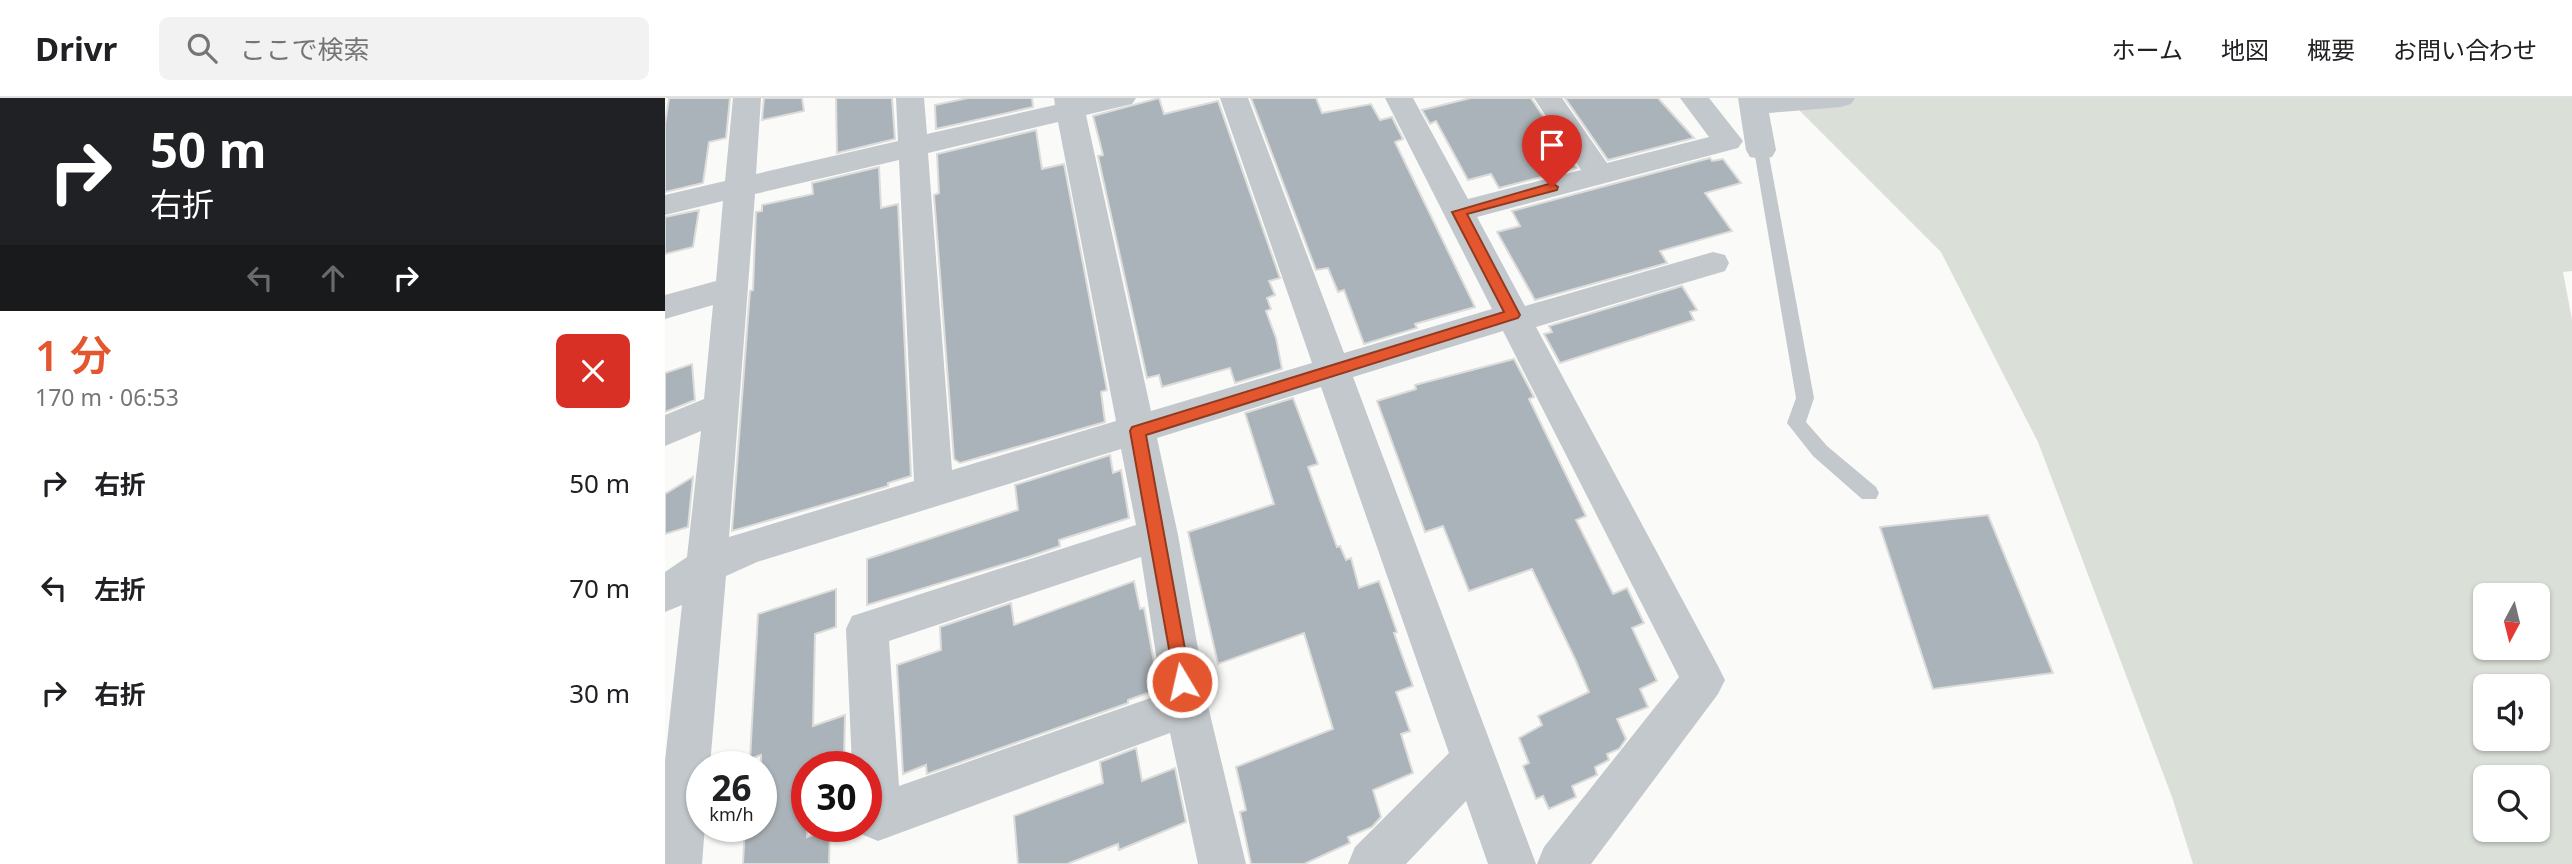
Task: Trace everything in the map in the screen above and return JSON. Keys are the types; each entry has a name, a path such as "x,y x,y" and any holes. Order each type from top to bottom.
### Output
{"street":[{"path":"678,864 674,808 705,567 722,407 747,98"},
{"path":"910,98 934,492"},
{"path":"665,205 913,147 1070,104 1122,98"},
{"path":"1234,98 1331,372 1512,864"},
{"path":"1399,98 1703,680 1562,864"},
{"path":"1548,98 1599,175"},
{"path":"1699,104 1754,104 1841,98"},
{"path":"1070,104 1138,431 1186,706 1222,864"},
{"path":"1459,212 1728,141 1699,104"},
{"path":"1754,104 1762,150"},
{"path":"665,594 705,567 747,548 1514,318 1713,263"},
{"path":"665,307 730,289"},
{"path":"665,431 722,407"},
{"path":"1158,535 867,629 878,817 1186,706"},
{"path":"1372,864 1474,761"}],"lane":[{"path":"1762,150 1805,398 1796,423 1820,451 1869,494"}],"shaded area":[{"path":"1787,98 2572,98 2572,271 2563,272 2572,320 2572,864 2193,864 2172,797 2038,442 1941,252"}],"building":[{"path":"669,98 730,98 726,138 709,142 703,183 665,192 665,124"},
{"path":"764,98 802,98 804,111 762,120"},
{"path":"836,98 892,98 895,139 837,153"},
{"path":"968,98 1032,98 1033,107 936,129 935,105"},
{"path":"1159,98 1164,114 1218,101 1280,278 1269,281 1275,295 1267,298 1271,309 1266,311 1276,338 1282,369 1235,383 1230,368 1162,387 1159,375 1147,378 1098,156 1103,155 1093,116"},
{"path":"1251,98 1316,98 1322,113 1371,104 1380,120 1392,117 1403,139 1395,142 1475,307 1415,324 1417,328 1364,344 1344,290 1338,292 1328,268 1316,270"},
{"path":"1471,98 1531,98 1577,168 1499,188 1491,174 1468,180 1436,121 1430,124 1422,110"},
{"path":"1565,98 1658,98 1694,138 1608,160"},
{"path":"1036,130 1042,169 1064,164 1107,390 1101,392 1105,422 960,463 954,459 934,195 939,193 937,154"},
{"path":"1710,158 1712,161 1723,159 1741,183 1705,193 1732,231 1660,251 1667,263 1535,300 1497,232 1520,226 1512,211"},
{"path":"879,167 881,208 898,204 911,476 888,483 888,486 732,531 750,291 753,290 756,212 762,211 762,205 813,194 812,183"},
{"path":"699,210 693,247 665,254 665,217"},
{"path":"1682,286 1697,310 1690,312 1694,320 1560,363 1544,334 1552,332 1549,326"},
{"path":"1514,359 1534,397 1529,399 1586,516 1576,520 1613,594 1627,588 1644,623 1632,628 1657,681 1640,689 1648,707 1617,719 1626,739 1619,749 1607,754 1609,760 1595,767 1597,775 1572,786 1576,797 1549,809 1543,796 1536,799 1523,766 1529,763 1519,738 1542,725 1538,716 1589,692 1576,661 1532,569 1469,591 1443,526 1425,532 1377,401 1416,389 1415,385"},
{"path":"692,364 695,400 665,412 665,373"},
{"path":"1293,398 1318,464 1308,467 1337,547 1340,546 1346,560 1351,558 1359,588 1379,581 1397,632 1394,633 1413,686 1396,692 1410,731 1401,734 1413,773 1373,790 1381,817 1372,827 1348,837 1350,843 1304,864 1251,864 1240,812 1246,810 1236,767 1333,729 1304,633 1218,664 1188,532 1274,504 1245,413"},
{"path":"1110,455 1113,473 1121,470 1129,518 1059,540 1060,546 1028,557 867,605 867,559 1018,510 1015,485"},
{"path":"693,477 688,527 665,534 665,494"},
{"path":"1988,515 2053,673 1933,689 1880,527"},
{"path":"1134,581 1140,609 1144,608 1159,689 1128,700 1128,703 927,774 926,765 903,774 897,665 941,650 940,627 1011,603 1014,625"},
{"path":"836,589 836,627 815,634 813,726 845,715 844,751 791,751 791,842 830,842 829,864 743,864 744,842 777,842 777,751 750,751 758,614"},
{"path":"1136,748 1142,781 1175,768 1186,822 1119,850 1118,844 1067,864 1018,864 1014,816 1103,783 1100,762"}],"route":[{"path":"1182,682 1138,431 1513,315 1459,212 1552,187"}]}
